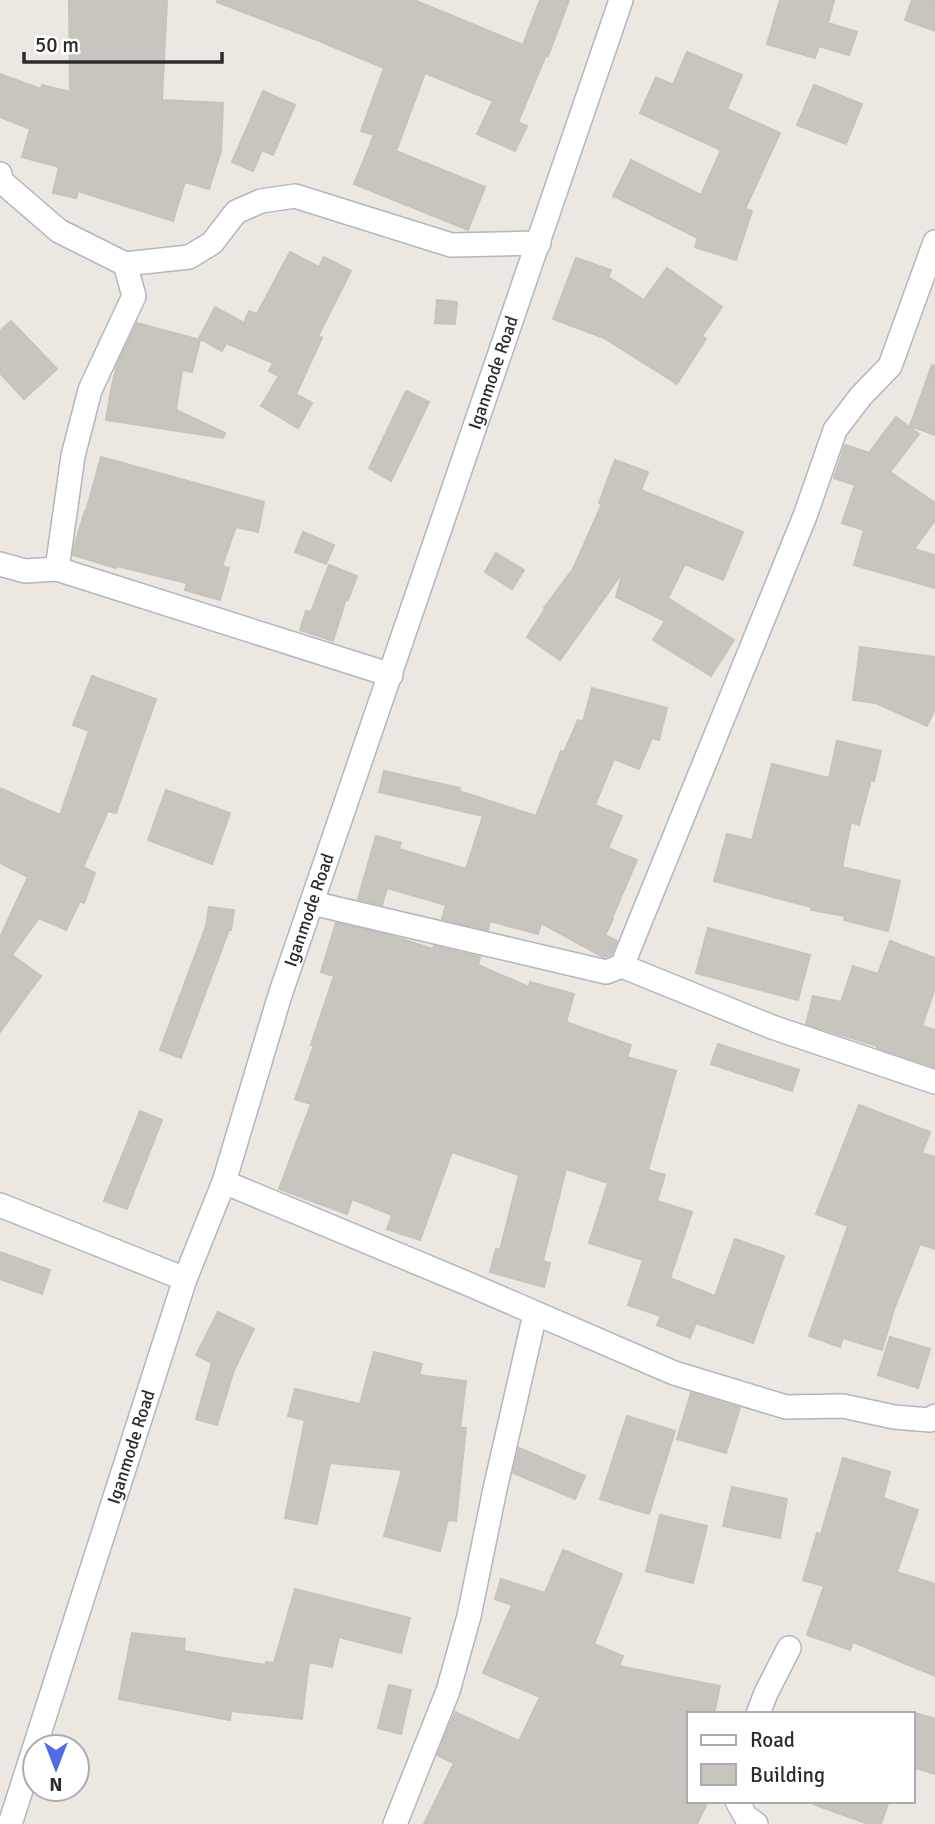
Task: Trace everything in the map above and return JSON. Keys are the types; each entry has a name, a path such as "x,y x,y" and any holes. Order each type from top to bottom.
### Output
{"street":[{"name":"Iganmode Road","path":"10,1824 185,1279 224,1182 280,995 621,0"},
{"path":"0,174 1,181 60,231 125,264 189,257 212,243 236,212 261,201 295,196 451,245 539,243"},
{"path":"622,967 805,516 835,430 861,396 890,366 935,242"},
{"path":"57,569 73,456 90,390 134,296 125,264"},
{"path":"0,564 25,571 57,569 390,675"},
{"path":"312,903 606,972 622,967 772,1027 935,1082"},
{"path":"224,1182 674,1373 786,1407 843,1406 894,1417 930,1420 935,1416"},
{"path":"0,1205 185,1279"},
{"path":"395,1824 448,1691 469,1616 535,1314"},
{"path":"759,1712 789,1648"},
{"path":"738,1803 746,1817 756,1824"}],"building":[{"path":"69,0 167,0 162,100 223,103 221,151 209,189 185,182 173,221 78,191 76,198 53,193 59,167 22,157 30,129 0,117 0,74 41,89 42,85 70,92"},
{"path":"217,0 414,0 523,45 540,0 569,0 548,56 546,55 518,122 527,126 515,151 477,134 493,101 425,73 396,151 485,187 468,230 354,184 374,135 361,131 384,68"},
{"path":"780,0 834,0 828,23 857,32 849,55 819,46 815,58 767,44"},
{"path":"912,0 935,0 935,31 905,20"},
{"path":"687,52 742,75 727,109 780,133 745,209 752,211 736,260 695,247 698,238 613,196 631,160 701,195 721,150 640,113 656,77 673,85"},
{"path":"814,85 862,104 846,144 797,125"},
{"path":"263,91 295,105 273,155 262,150 253,171 232,162"},
{"path":"290,252 319,267 324,257 351,271 318,336 322,338 296,394 312,403 298,428 261,406 279,376 269,371 273,363 226,343 222,351 199,338 215,307 244,323 249,311 257,314"},
{"path":"576,258 611,270 608,277 644,300 667,268 722,307 702,336 706,339 677,384 604,338 553,319"},
{"path":"437,300 457,302 455,324 435,323"},
{"path":"11,321 57,369 24,399 0,373 0,331"},
{"path":"137,323 200,340 192,372 182,370 176,410 225,433 223,438 106,420 117,365"},
{"path":"932,365 935,366 935,435 910,426"},
{"path":"406,391 429,402 391,481 369,468"},
{"path":"896,417 919,434 890,472 935,503 935,520 914,549 935,555 935,588 854,565 864,530 842,523 855,485 834,478 845,445 869,453"},
{"path":"101,457 264,502 258,532 236,527 222,566 229,568 220,600 185,590 187,583 117,566 116,568 73,555"},
{"path":"615,460 648,472 641,490 743,532 723,580 685,564 668,598 734,640 711,676 653,640 665,621 616,597 623,572 560,660 527,637 544,608 573,569 602,504 599,503"},
{"path":"303,532 334,545 326,564 295,552"},
{"path":"496,553 524,570 512,589 485,572"},
{"path":"329,565 357,576 348,600 346,599 333,641 300,630 306,611 311,612"},
{"path":"860,647 935,657 935,709 927,726 876,703 853,700"},
{"path":"92,676 156,699 116,813 108,811 83,867 95,873 84,903 80,901 66,930 39,918 12,955 41,976 0,1032 0,937 28,877 0,863 0,788 60,815 89,731 73,725"},
{"path":"592,688 667,708 659,740 652,738 639,769 614,759 595,805 622,816 608,848 637,860 605,935 617,941 611,955 603,957 541,923 538,934 490,921 488,930 442,919 446,905 387,888 382,905 358,899 376,836 401,843 399,849 466,869 483,816 379,792 384,771 460,788 459,791 536,816 561,751 564,752 578,720 583,722"},
{"path":"837,741 881,751 859,825 851,822 842,867 900,881 888,931 844,920 845,916 811,910 811,907 714,881 727,834 752,840 772,764 829,778"},
{"path":"166,790 230,813 212,864 148,840"},
{"path":"209,907 234,910 231,930 181,1058 160,1050 206,926"},
{"path":"336,923 389,935 433,949 434,946 480,957 478,965 529,987 530,982 574,994 566,1022 631,1045 627,1057 676,1071 648,1170 665,1175 657,1201 692,1212 670,1278 715,1296 735,1239 784,1256 753,1343 696,1323 690,1338 657,1325 661,1316 628,1305 643,1260 589,1243 608,1183 566,1169 543,1261 550,1263 544,1287 490,1272 496,1249 500,1250 519,1175 452,1152 420,1240 387,1229 392,1215 352,1199 347,1214 279,1189 311,1104 295,1099 334,976 321,972"},
{"path":"708,928 810,955 798,1000 696,973"},
{"path":"890,941 935,958 935,988 922,1026 935,1030 935,1067 806,1024 813,996 841,1002 853,966 878,974"},
{"path":"718,1044 799,1070 792,1091 711,1064"},
{"path":"859,1105 930,1132 922,1153 935,1157 935,1249 920,1244 894,1309 882,1350 843,1338 840,1347 809,1336 848,1226 816,1214"},
{"path":"140,1111 162,1120 127,1209 104,1201"},
{"path":"0,1252 50,1270 42,1294 0,1279"},
{"path":"218,1312 254,1329 234,1370 217,1425 196,1419 212,1363 196,1355"},
{"path":"890,1337 930,1349 918,1388 878,1375"},
{"path":"374,1352 422,1364 419,1375 466,1381 460,1428 466,1428 456,1521 448,1520 440,1551 384,1536 402,1470 330,1463 317,1524 285,1518 305,1420 288,1416 295,1389 360,1404"},
{"path":"691,1393 740,1408 726,1453 677,1439"},
{"path":"627,1416 675,1431 649,1514 600,1499"},
{"path":"519,1448 585,1476 575,1499 513,1473"},
{"path":"843,1458 890,1472 883,1498 918,1510 897,1572 935,1584 935,1676 853,1642 850,1650 807,1635 824,1586 803,1580 817,1533 821,1534"},
{"path":"732,1487 787,1499 780,1538 723,1526"},
{"path":"660,1515 707,1526 693,1583 646,1571"},
{"path":"563,1550 622,1574 594,1644 623,1656 619,1666 720,1686 714,1712 687,1712 687,1803 707,1803 697,1824 424,1824 454,1763 437,1755 455,1712 519,1741 540,1697 483,1673 512,1605 495,1599 501,1579 545,1593"},
{"path":"295,1589 410,1618 401,1653 339,1637 332,1667 309,1662 302,1719 231,1711 230,1720 119,1699 132,1633 185,1639 184,1651 265,1665 266,1662 274,1663"},
{"path":"389,1685 411,1690 401,1734 378,1728"},
{"path":"914,1713 935,1719 935,1774 914,1768"},
{"path":"888,1803 881,1824 868,1824 813,1804"}]}
